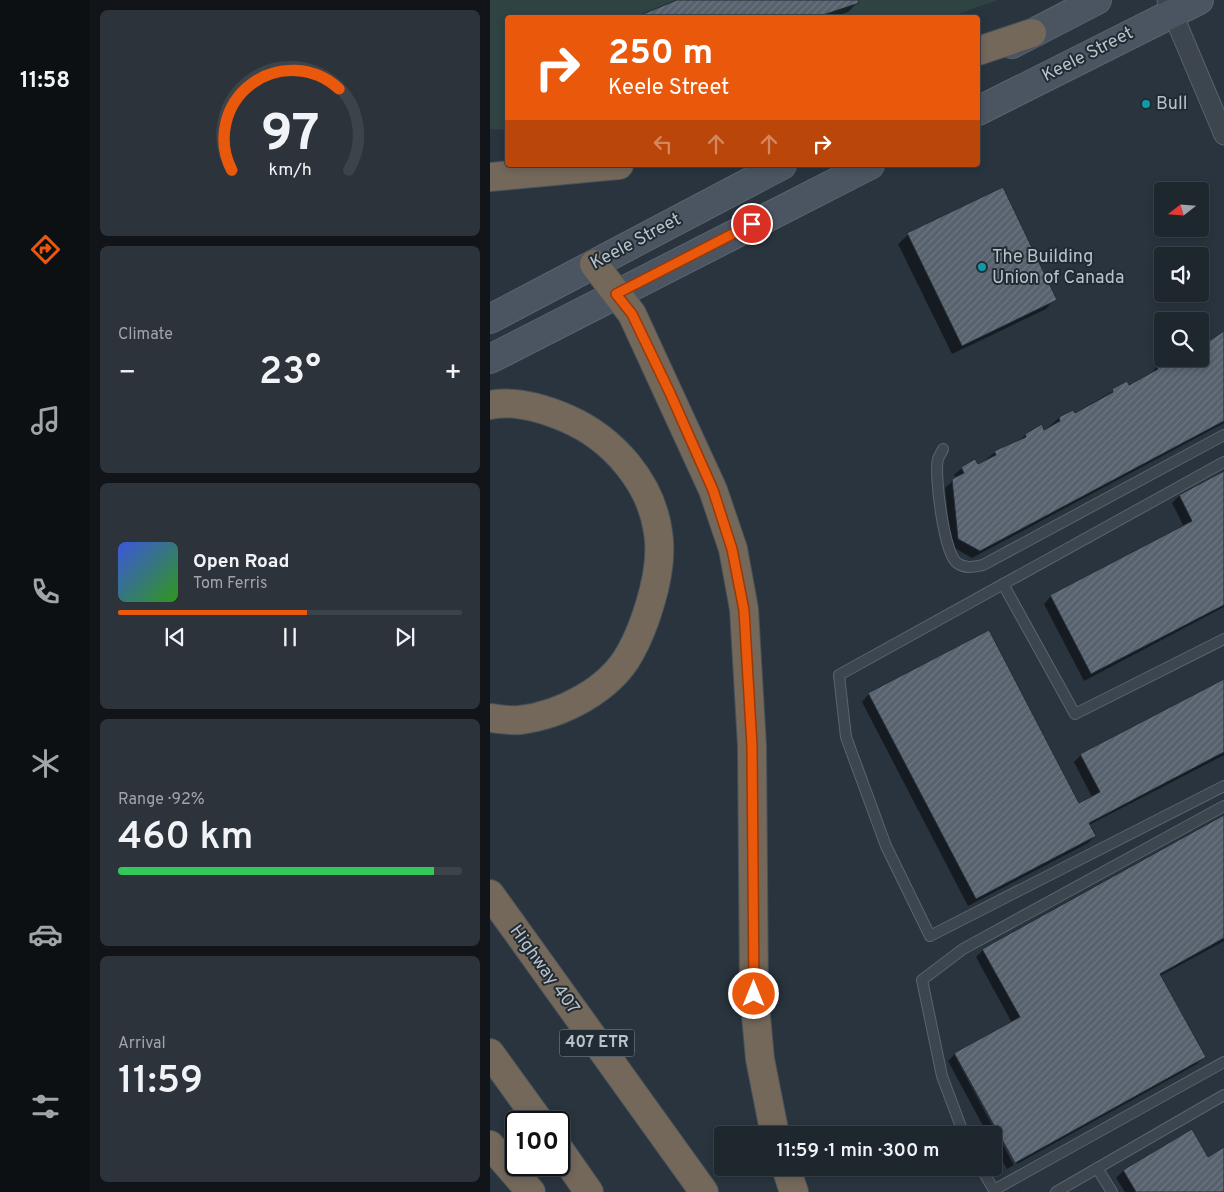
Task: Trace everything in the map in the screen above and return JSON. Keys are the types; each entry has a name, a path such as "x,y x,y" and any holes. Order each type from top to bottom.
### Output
{"highway":[{"path":"980,50 1032,33"},
{"path":"490,176 596,167"},
{"path":"594,264 632,314 713,490 732,549 744,610 752,746 754,994 760,1059 773,1126"},
{"path":"490,405 528,406 555,413 581,424 611,447 637,475 650,501 658,532 659,564 654,590 643,626 630,655 606,682 580,700 550,713 519,720 490,718"},
{"name":"Highway 407","path":"490,894 704,1192"},
{"path":"490,1053 532,1111"},
{"path":"490,1145 531,1192"},
{"path":"570,1165 589,1192"},
{"path":"789,1176 794,1192"}],"main road":[{"path":"980,61 1097,0"},
{"name":"Keele Street","path":"980,110 1169,6 1199,0"},
{"name":"Keele Street","path":"490,319 778,167"},
{"name":"Keele Street","path":"490,359 866,167"}],"street":[{"path":"1169,6 1224,135"}],"lane":[{"path":"943,449 938,460 941,514 947,548 956,562 969,568 983,565 1224,435"},
{"path":"1224,462 838,675 846,737 886,846 930,936 1224,786"},
{"path":"1004,584 1075,714 1224,639"},
{"path":"961,1126 942,1076 922,980 963,948 1224,806"},
{"path":"986,1176 994,1190 1224,1062"},
{"path":"1056,1192 1224,1095"},
{"path":"1097,1168 1112,1192"}],"green space":[{"path":"490,0 998,0 955,15 505,15 505,130 490,129"}],"building":[{"path":"677,0 858,0 859,3 823,15 640,15"},
{"name":"The Building Union of Canada","path":"1003,187 1057,300 962,346 907,233"},
{"path":"1224,331 1224,421 980,551 958,539 952,479 964,473 961,467 975,459 978,464 996,455 994,451 1026,437 1025,434 1042,424 1044,430 1060,421 1059,417 1073,410 1075,413 1113,392 1112,389 1127,381 1129,385 1158,369 1157,367 1209,367 1209,341"},
{"path":"1224,471 1224,605 1091,674 1050,595 1192,521 1179,495"},
{"path":"989,630 1079,803 1100,792 1080,754 1224,679 1224,752 1089,823 1096,836 976,899 868,693"},
{"path":"1224,815 1224,938 1160,974 1206,1057 1015,1163 1002,1140 1002,1126 994,1126 954,1053 1020,1017 982,949"},
{"path":"1192,1129 1208,1157 1224,1147 1224,1192 1136,1192 1123,1170"}],"place":[{"name":"Bull","path":"1146,104"},
{"name":"The Building Union of Canada","path":"982,267"}],"route":[{"path":"752,224 616,294 632,314 670,393 713,490 732,549 744,610 749,677 752,746 754,994"}]}
